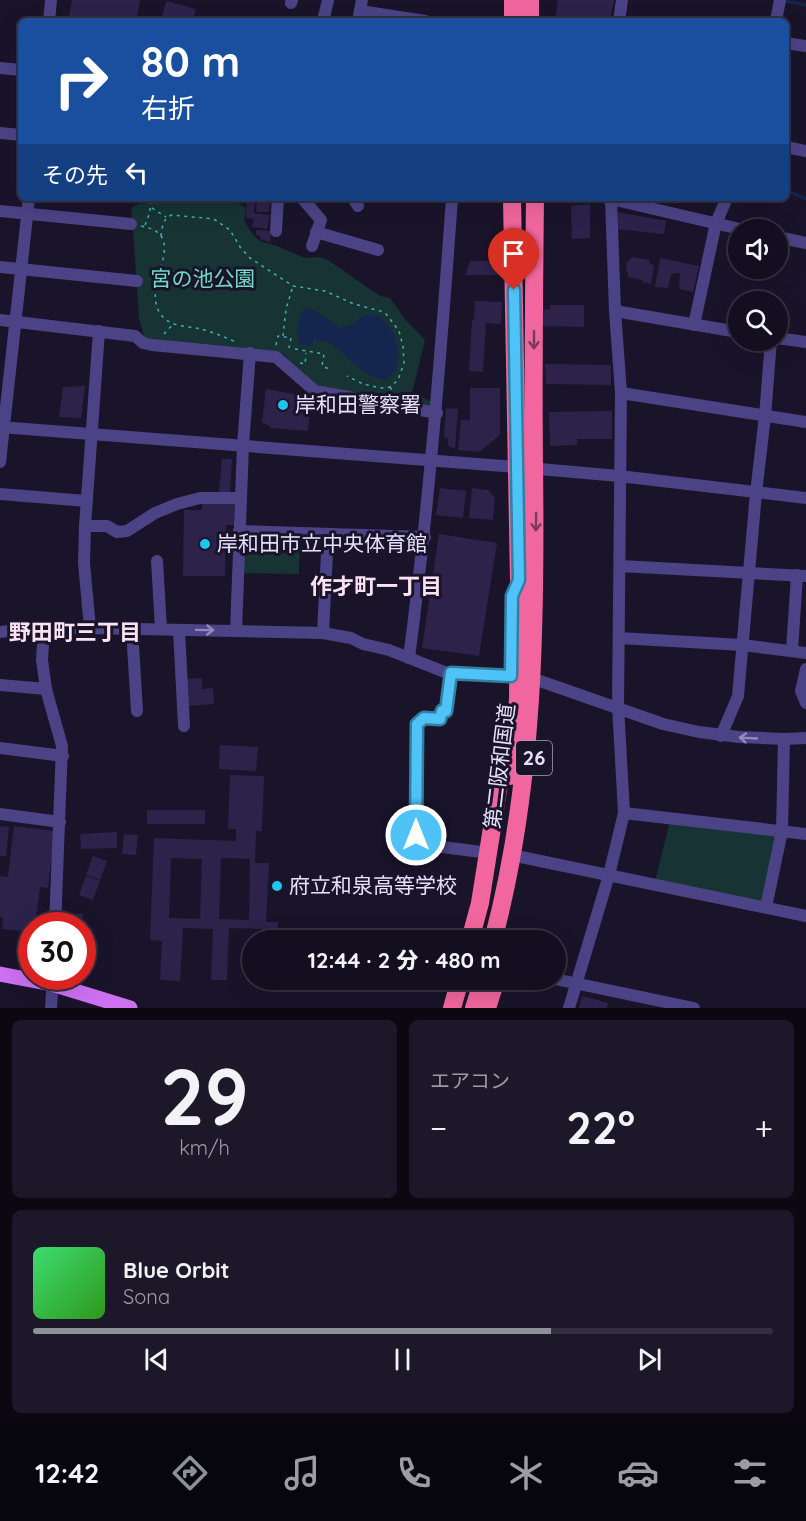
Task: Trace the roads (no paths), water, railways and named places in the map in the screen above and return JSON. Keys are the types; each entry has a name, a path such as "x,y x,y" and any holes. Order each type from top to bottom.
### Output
{"highway":[{"path":"513,0 513,18"},
{"path":"530,0 530,18"},
{"name":"26","path":"473,930 489,853 507,723 525,678 540,597 527,577 525,468 512,201"},
{"name":"26","path":"525,468 535,201"},
{"name":"26","path":"508,930 521,857 537,738 512,596 527,577"},
{"name":"第二阪和国道","path":"495,930 517,825 525,678"},
{"name":"第二阪和国道","path":"484,930 503,834 524,701"},
{"path":"452,1008 457,990"},
{"path":"463,1008 468,990"},
{"path":"474,1008 480,990"},
{"path":"487,1008 493,990"}],"main road":[{"path":"0,974 18,976"},
{"path":"80,990 130,1008"}],"street":[{"path":"49,18 51,0"},
{"path":"324,18 328,0"},
{"path":"620,18 622,0"},
{"path":"777,18 780,0"},
{"path":"360,11 406,18"},
{"path":"789,43 806,46"},
{"path":"0,68 18,70"},
{"path":"0,133 18,135"},
{"path":"789,148 806,151"},
{"path":"0,462 2,427 29,201"},
{"path":"276,231 279,201"},
{"path":"305,201 321,220 312,246"},
{"path":"409,658 425,537 437,413 452,201"},
{"path":"569,1008 609,875 624,813 618,706 621,393 609,201"},
{"path":"622,201 728,226"},
{"path":"694,324 716,223 726,201"},
{"path":"0,211 131,224"},
{"path":"316,232 378,250"},
{"path":"788,239 806,243"},
{"path":"0,267 137,281"},
{"path":"615,311 728,330"},
{"path":"0,321 135,336 143,343 159,346 276,357 315,391 437,413"},
{"path":"90,628 84,563 85,526 99,331"},
{"path":"788,340 806,342"},
{"path":"721,736 738,696 770,351"},
{"path":"236,631 243,446 250,353"},
{"path":"621,393 806,422"},
{"path":"2,427 619,476 806,498"},
{"path":"0,494 86,501"},
{"path":"85,526 107,526 117,532 127,531 155,513 177,504 200,498 241,498"},
{"path":"239,531 425,537"},
{"path":"323,633 328,534"},
{"path":"157,561 161,629"},
{"path":"620,566 802,576 792,650"},
{"path":"0,632 25,629 90,628 323,633 351,638 451,673 525,678 618,706 663,723 721,736 806,738"},
{"path":"44,629 42,660 46,689 63,756 56,912"},
{"path":"132,629 137,711"},
{"path":"179,630 184,726"},
{"path":"619,638 742,645 806,653"},
{"path":"806,669 801,691 806,703"},
{"path":"451,673 446,711 442,711 440,719 424,718 417,724 416,835 435,846 489,853"},
{"path":"0,685 46,689"},
{"path":"766,908 782,831 784,739"},
{"path":"0,748 63,756"},
{"path":"624,813 806,834"},
{"path":"0,814 60,822"},
{"path":"521,857 806,916"},
{"path":"566,982 665,1005 694,1008"},
{"path":"51,1008 52,990"}],"water":[{"path":"308,308 320,313 340,328 349,326 369,315 382,319 389,326 397,345 397,365 393,374 385,380 367,375 331,343 314,340 312,346 300,344 297,336 300,313"}],"waterway":[{"path":"785,1 806,5"},
{"path":"789,191 806,199"}],"place":[{"name":"岸和田警察署","path":"283,405"},
{"name":"岸和田市立中央体育館","path":"205,544"},
{"name":"府立和泉高等学校","path":"277,886"}],"district":[{"name":"作才町一丁目","path":"376,586"},
{"name":"野田町三丁目","path":"75,632"}],"park label":[{"name":"宮の池公園","path":"203,279"}]}
